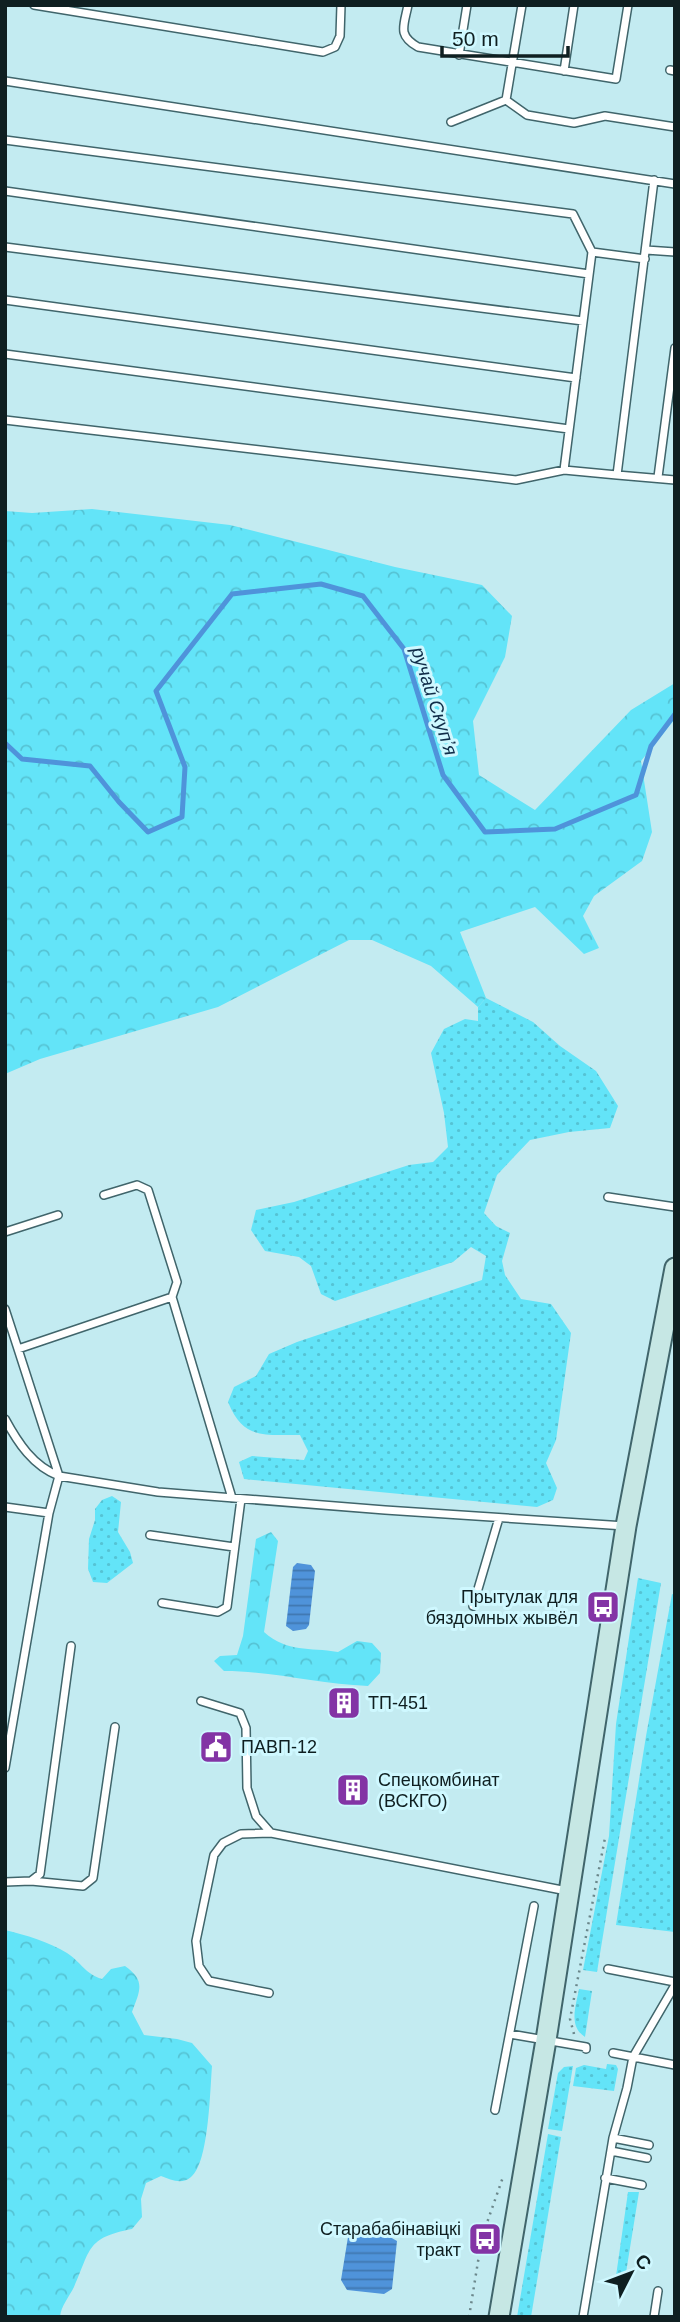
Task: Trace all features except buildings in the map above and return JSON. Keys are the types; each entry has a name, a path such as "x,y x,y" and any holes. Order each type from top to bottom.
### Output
{"street":[{"path":"499,2317 546,2040 626,1526 675,1268"}],"lane":[{"path":"34,5 323,52 335,47 340,36 341,5"},
{"path":"408,5 403,32 407,41 418,47 616,79 628,5"},
{"path":"459,55 467,5"},
{"path":"506,100 522,5"},
{"path":"564,71 574,5"},
{"path":"5,81 675,184"},
{"path":"451,122 506,100"},
{"path":"506,100 527,115 574,123 605,116 675,127"},
{"path":"5,139 573,214 592,252 564,470"},
{"path":"617,475 654,180"},
{"path":"5,191 589,274"},
{"path":"5,247 583,321"},
{"path":"592,252 675,252"},
{"path":"5,300 576,378"},
{"path":"658,477 675,348"},
{"path":"5,354 569,429"},
{"path":"5,420 516,480 564,470 675,480"},
{"path":"104,1195 137,1185 148,1191 177,1282 172,1297 236,1498 227,1607 218,1612 162,1602"},
{"path":"608,1197 675,1207"},
{"path":"5,1232 58,1215"},
{"path":"18,1349 172,1297"},
{"path":"5,1309 59,1476 49,1513 5,1768"},
{"path":"5,1419 18,1443 45,1471 59,1476 158,1492 626,1526"},
{"path":"5,1507 49,1513"},
{"path":"473,1606 499,1518"},
{"path":"150,1535 234,1547"},
{"path":"31,1881 40,1874 71,1646"},
{"path":"201,1701 240,1713 246,1728 247,1788 257,1816 271,1833"},
{"path":"5,1882 31,1881 83,1886 93,1878 115,1727"},
{"path":"269,1993 209,1981 199,1966 196,1941 214,1855 223,1843 241,1834 271,1833 568,1891"},
{"path":"495,2110 534,1906"},
{"path":"583,2317 612,2138 633,2057 675,1984 608,1969"},
{"path":"510,2034 586,2048"},
{"path":"614,2053 675,2065"},
{"path":"612,2138 649,2145"},
{"path":"611,2151 646,2158"},
{"path":"605,2178 642,2185"},
{"path":"654,2317 658,2291"}],"path":[{"path":"586,2048 574,2034 570,2019 605,1838"},
{"path":"469,2317 482,2237 505,2172"}],"green space":[{"path":"92,509 230,525 395,567 482,585 512,616 505,657 473,721 479,775 535,810 631,710 675,683 675,719 641,761 652,832 642,861 594,896 583,916 599,948 584,954 535,907 460,932 486,998 478,1007 431,966 372,940 349,940 218,1007 40,1059 5,1074 5,511 32,513"},
{"path":"486,998 533,1022 560,1046 596,1071 618,1106 610,1128 569,1132 530,1140 497,1175 484,1213 496,1226 510,1233 502,1261 505,1275 521,1299 551,1304 571,1333 556,1440 546,1463 557,1488 553,1500 537,1507 244,1479 239,1462 252,1456 304,1460 308,1451 300,1435 256,1433 248,1429 234,1415 228,1402 234,1387 256,1376 269,1354 297,1342 482,1280 486,1256 471,1247 453,1262 335,1301 321,1294 311,1266 299,1257 265,1251 251,1230 256,1210 294,1202 409,1165 433,1162 448,1147 444,1113 431,1053 444,1029 465,1019 478,1021 478,1007"},
{"path":"112,1496 121,1502 118,1532 133,1563 107,1583 93,1582 88,1569 89,1539 95,1520 95,1509 102,1500"},
{"path":"271,1532 278,1541 264,1632 282,1643 308,1649 338,1652 357,1641 372,1643 381,1653 380,1673 368,1686 224,1671 214,1661 220,1656 237,1655 243,1636 256,1539"},
{"path":"638,1578 661,1583 597,1972 583,1970 609,1836 616,1724"},
{"path":"672,1594 675,1595 675,1932 616,1925"},
{"path":"5,1930 60,1949 91,1974 102,1979 111,1969 125,1966 139,1981 139,1992 132,2012 144,2035 192,2043 212,2066 205,2142 197,2169 184,2181 161,2176 146,2183 141,2199 142,2217 132,2229 106,2237 92,2247 60,2317 5,2317"},
{"path":"579,1989 592,1991 585,2037 576,2027 575,2021"},
{"path":"607,2064 616,2065 618,2069 614,2091 573,2086 576,2068 584,2065 606,2069"},
{"path":"573,2066 562,2131 548,2129 558,2073 564,2067"},
{"path":"548,2134 561,2137 531,2317 517,2317"},
{"path":"628,2192 639,2192 624,2285 615,2283"}],"shaded area":[{"path":"297,1563 311,1565 315,1571 309,1625 306,1629 293,1631 286,1626 293,1567"},
{"path":"363,2231 397,2241 392,2289 384,2294 347,2290 341,2280 348,2237"}],"waterway":[{"name":"ручай Скупʼя","path":"5,743 22,759 90,766 148,832 182,817 185,767 156,691 232,594 321,584 363,596 404,649 443,775 485,832 555,829 636,795 651,746 675,714"}],"place":[{"name":"Прытулак для бяздомных жывёл","path":"603,1607"},
{"name":"ТП-451","path":"344,1703"},
{"name":"ПАВП-12","path":"216,1747"},
{"name":"Спецкомбинат (ВСКГО)","path":"353,1790"},
{"name":"Старабабінавіцкі тракт","path":"485,2239"}]}
